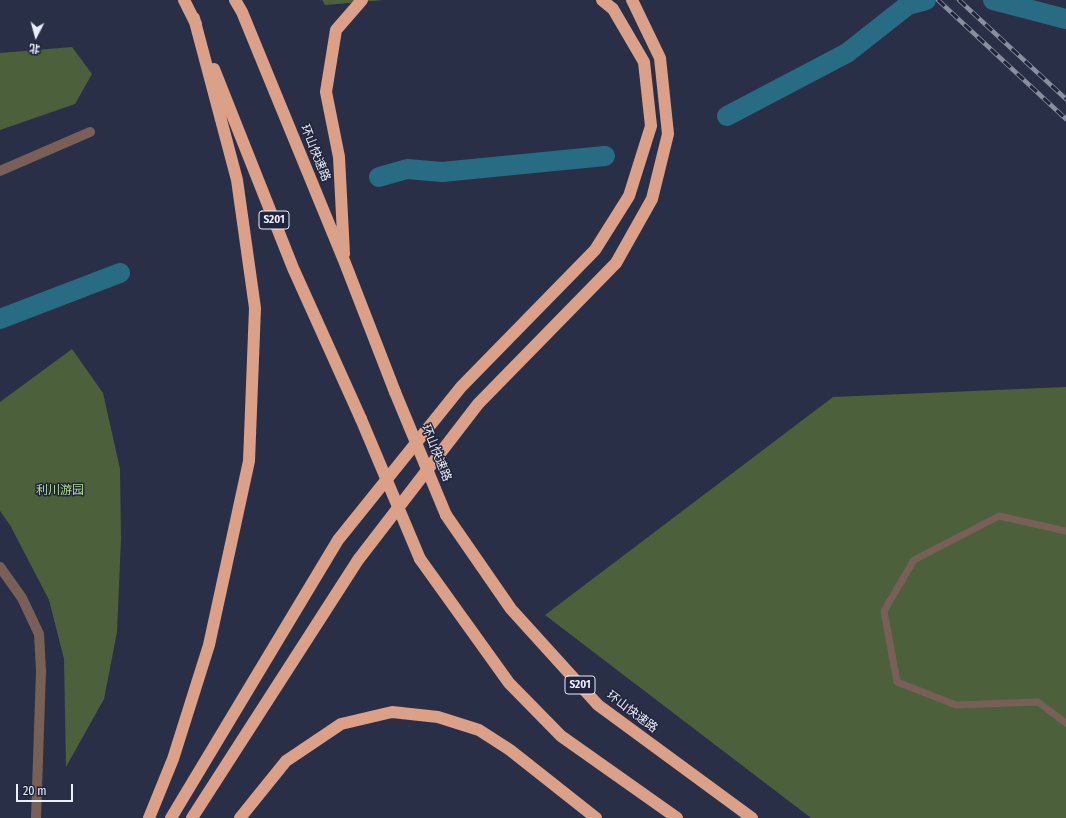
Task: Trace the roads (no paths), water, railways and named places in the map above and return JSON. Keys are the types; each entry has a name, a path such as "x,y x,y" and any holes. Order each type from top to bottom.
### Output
{"highway":[{"name":"S201","path":"184,0 194,18 293,268 361,418 420,559 508,683 561,736 677,818"},
{"name":"环山快速路","path":"235,0 242,12 345,263 395,392 446,515 512,609 598,705 752,818"},
{"path":"345,263 339,157 326,92 336,30 362,0"},
{"path":"171,818 338,540 461,388 594,250 629,196 651,126 644,62 613,9 602,0"},
{"path":"192,818 358,560 478,404 616,263 652,199 668,134 660,58 632,0"},
{"path":"149,818 173,759 209,645 249,461 256,308 237,180 194,18"},
{"path":"240,818 286,761 341,724 392,712 438,717 479,730 510,750 596,818"}],"street":[{"path":"0,171 90,132"},
{"path":"0,567 22,598 39,634 41,671 36,818"}],"lane":[{"path":"1066,531 999,516 914,560 884,611 897,682 956,705 1038,702 1066,723"}],"waterway":[{"path":"727,116 847,53 908,5 926,0"},
{"path":"993,0 1066,19"},
{"path":"379,177 407,169 442,172 605,156"},
{"path":"0,319 120,273"}],"railway":[{"path":"938,0 1066,119"},
{"path":"959,0 1066,99"}],"park label":[{"name":"利川游园","path":"60,491"}]}
